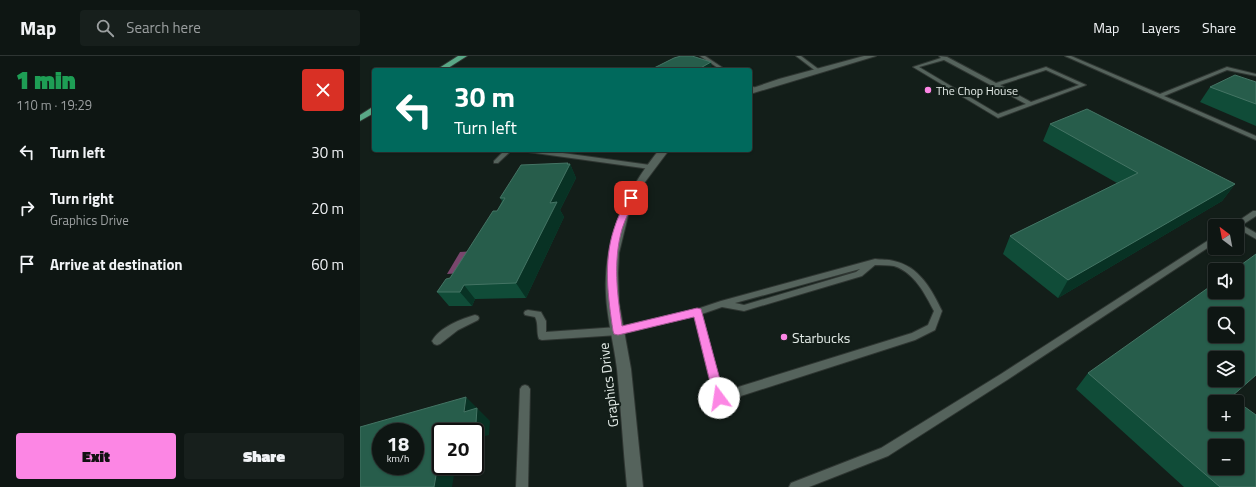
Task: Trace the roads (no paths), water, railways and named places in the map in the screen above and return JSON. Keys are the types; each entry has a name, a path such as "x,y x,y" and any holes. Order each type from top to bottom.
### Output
{"highway":[{"path":"443,68 463,56"},
{"path":"360,118 372,111"}],"street":[{"path":"752,90 872,56"},
{"name":"Graphics Drive","path":"635,487 624,368 612,286 612,263 618,229 636,188 662,152"}],"lane":[{"path":"702,56 721,68"},
{"path":"798,56 819,70"},
{"path":"1067,56 1256,138"},
{"path":"995,85 1046,68 1083,85 1031,104 998,116 915,67 943,57 995,85 1031,104"},
{"path":"1160,96 1227,68 1256,75"},
{"path":"496,162 507,152"},
{"path":"542,152 650,167"},
{"path":"1244,221 1256,213"},
{"path":"1244,230 1256,236"},
{"path":"795,487 884,452 1004,377 1208,244"},
{"path":"528,313 538,314 542,321 542,336 618,331 697,312 721,304 744,308 859,274 875,262 896,264 907,268 928,290 938,311 932,327 915,336 719,398 697,312"},
{"path":"437,341 446,332 460,323 475,318"},
{"path":"522,487 525,389"}],"place":[{"name":"The Chop House","path":"928,90"},
{"name":"Starbucks","path":"784,337"}]}
